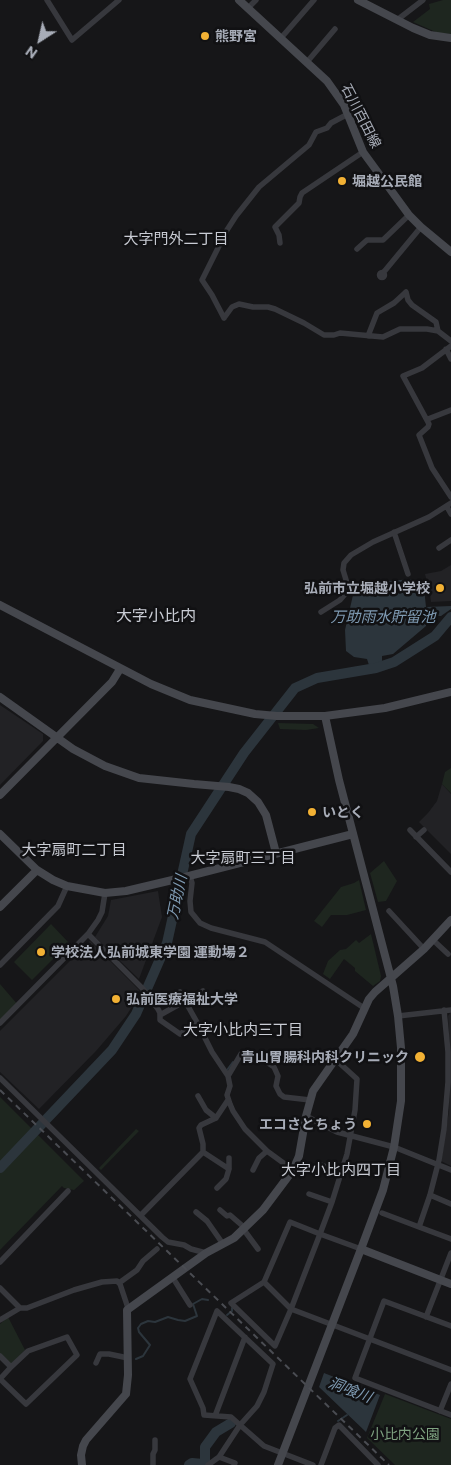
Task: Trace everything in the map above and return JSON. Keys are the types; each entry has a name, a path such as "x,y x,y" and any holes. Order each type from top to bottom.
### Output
{"street":[{"path":"47,0 72,40 119,0"},
{"name":"石川百田線","path":"239,0 336,91 348,114 363,152 409,215 451,252"},
{"path":"248,8 256,0"},
{"path":"281,38 314,0"},
{"path":"358,0 430,35 451,38"},
{"path":"397,20 423,0"},
{"path":"307,62 335,29"},
{"path":"348,114 331,123 328,128 316,132 309,144 259,187 227,230 202,280 224,318 232,307 239,304 275,309 324,335 340,333 383,337 400,330 426,329 438,331 446,335 451,341"},
{"path":"280,243 275,227 299,204 302,193 363,152"},
{"path":"357,249 367,240 383,240 409,215"},
{"path":"376,283 421,227"},
{"path":"368,336 377,314 394,303 406,292 408,300 412,305 436,322 438,331"},
{"path":"451,359 449,347 422,368 404,376 428,419 428,428 419,435 432,468 451,497"},
{"path":"428,419 451,410"},
{"path":"321,612 340,600 346,592 348,583 343,570 344,563 351,555 373,542 429,517 449,505 451,514"},
{"path":"394,532 408,574"},
{"path":"439,548 451,540"},
{"path":"0,605 151,684 190,700 255,714 325,716 380,709 451,692"},
{"path":"0,795 112,682 120,669"},
{"path":"0,697 93,761 127,774 152,780 229,787 248,793 258,802 266,815 276,853"},
{"path":"278,1465 383,1190 394,1147 401,1101 402,1078 398,1016 391,979 339,780 325,716"},
{"path":"410,830 451,872"},
{"path":"416,837 424,830"},
{"path":"0,834 37,870 53,880 67,886 105,894 126,892 353,834"},
{"path":"0,907 37,870"},
{"path":"188,876 192,883 191,912 200,923 211,928 265,942 364,1008"},
{"path":"0,965 58,906 67,886"},
{"path":"0,1024 88,934 102,912 105,894"},
{"path":"389,911 424,949"},
{"path":"128,1308 143,1300 206,1253 234,1238 263,1210 293,1170 299,1156 306,1116 313,1091 353,1034 364,1008 375,992 424,949 451,920"},
{"path":"88,934 144,990 158,1009 160,1020 180,1034 198,1024"},
{"path":"433,940 448,954"},
{"path":"160,1015 203,991"},
{"path":"180,992 212,1052 228,1076 230,1086 227,1095 233,1111 245,1129 267,1151 293,1170"},
{"path":"419,1227 438,1165 444,1130 448,1082 448,1010 451,1006"},
{"path":"398,1016 448,1010"},
{"path":"228,1076 241,1054 253,1053 274,1067 278,1076 276,1086 280,1094 310,1100"},
{"path":"335,1060 358,1079 351,1136 332,1202 320,1234 291,1309 275,1346 231,1303 264,1282 290,1222 320,1234 451,1284"},
{"path":"0,1078 168,1242 184,1245 206,1253"},
{"path":"198,1096 206,1110 216,1118"},
{"path":"141,1215 203,1152 200,1125 216,1118 228,1100"},
{"path":"306,1116 337,1132 394,1147 451,1170"},
{"path":"253,1170 259,1158 267,1151"},
{"path":"203,1152 229,1170"},
{"path":"217,1188 226,1179 230,1158"},
{"path":"321,1165 342,1172"},
{"path":"0,1262 68,1191"},
{"path":"309,1194 332,1202"},
{"path":"430,1195 451,1204"},
{"path":"220,1210 227,1216 230,1214 244,1229 258,1249"},
{"path":"196,1212 207,1221 223,1244"},
{"path":"382,1213 451,1239"},
{"path":"0,1320 20,1308 28,1308 74,1290 102,1282 119,1283 137,1270 143,1261 158,1249"},
{"path":"426,1317 451,1253"},
{"path":"173,1278 190,1304"},
{"path":"264,1282 291,1309 451,1370"},
{"path":"82,1465 81,1455 86,1440 126,1394 128,1358 126,1310 128,1308 119,1283"},
{"path":"0,1288 20,1308"},
{"path":"451,1326 384,1300 355,1378 451,1415"},
{"path":"208,1465 219,1457 240,1425 257,1406 264,1392 273,1364 217,1310 190,1379 204,1414 231,1417 240,1425 264,1446 313,1465"},
{"path":"215,1416 245,1336"},
{"path":"67,1337 77,1355 26,1404 0,1379 28,1351 67,1337"},
{"path":"96,1363 100,1354 128,1358"},
{"path":"0,1356 11,1367"},
{"path":"440,1411 451,1384"},
{"path":"321,1465 335,1428 339,1426 378,1465"},
{"path":"153,1465 154,1440"},
{"path":"219,1457 235,1463 234,1465"}],"shaded area":[{"name":"弘前市立堀越小学校","path":"451,565 451,601 431,602 425,574 441,571"},
{"path":"0,705 43,734 43,741 0,785"},
{"path":"442,784 451,794 451,854 419,822 437,801"},
{"path":"158,891 162,917 139,979 95,937 108,916 111,900"},
{"path":"90,941 139,990 126,1016 96,1051 39,1109 0,1072 0,1031"},
{"path":"451,1012 451,1166 441,1161 449,1111 450,1056 448,1016"}],"green space":[{"path":"451,0 451,34 438,33 413,22 430,9 429,4"},
{"path":"278,723 313,724 319,728 306,730 280,729"},
{"path":"451,768 451,793 442,784 445,772"},
{"path":"384,861 397,881 386,901 378,902 370,873"},
{"path":"359,880 366,910 347,915 331,915 322,927 314,921 341,887"},
{"name":"学校法人弘前城東学園 運動場２","path":"51,924 69,943 32,980 14,962"},
{"path":"371,934 381,976 380,981 373,986 344,959 330,979 323,974 328,961 340,950 346,949 356,940 359,943"},
{"path":"0,984 18,1005 0,1022"},
{"path":"0,1097 84,1181 74,1190 62,1186 0,1250"},
{"path":"136,1129 139,1131 101,1170 99,1168"},
{"path":"8,1317 25,1350 11,1365 0,1354 0,1324"},
{"name":"小比内公園","path":"385,1394 451,1419 451,1465 395,1465 367,1438"}],"water":[{"name":"万助雨水貯留池","path":"413,579 424,588 426,607 451,606 451,609 441,616 426,616 426,626 393,654 382,656 382,663 369,665 367,659 354,657 346,651 345,630 353,595 358,586 363,583"},
{"path":"324,1373 380,1395 366,1432 319,1387"}],"waterway":[{"name":"万助川","path":"0,1168 112,1050 136,1014 167,943 191,834 244,753 295,688 317,678 376,668 394,662 435,636 451,617"},
{"path":"227,1070 233,1062"},
{"path":"136,1359 143,1356 150,1345 139,1332 138,1328 141,1324 148,1321 155,1322 168,1317 185,1321 197,1316 193,1304 202,1299 208,1300"},
{"path":"227,1315 232,1311 232,1308"},
{"path":"338,1421 347,1415"},
{"name":"洞喰川","path":"189,1465 192,1463 205,1463 205,1447 216,1432 231,1423"}],"railway":[{"path":"0,1090 389,1465"}],"place":[{"name":"熊野宮","path":"205,36"},
{"name":"堀越公民館","path":"342,181"},
{"name":"弘前市立堀越小学校","path":"440,588"},
{"name":"いとく","path":"312,812"},
{"name":"学校法人弘前城東学園 運動場２","path":"41,952"},
{"name":"弘前医療福祉大学","path":"116,999"},
{"name":"青山胃腸科内科クリニック","path":"420,1057"},
{"name":"エコさとちょう","path":"367,1124"}],"district":[{"name":"大字門外二丁目","path":"176,239"},
{"name":"大字小比内","path":"156,616"},
{"name":"大字扇町二丁目","path":"74,850"},
{"name":"大字扇町三丁目","path":"243,858"},
{"name":"大字小比内三丁目","path":"243,1030"},
{"name":"大字小比内四丁目","path":"341,1170"}]}
